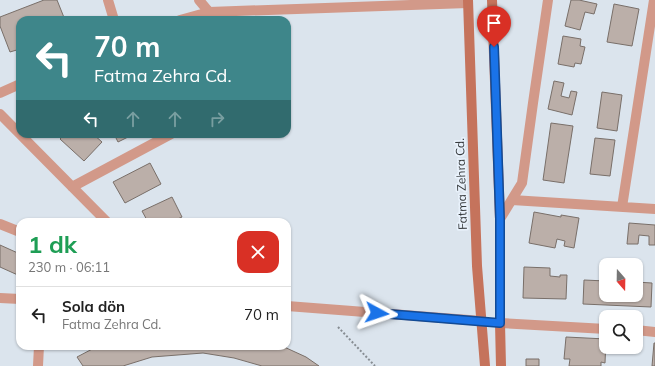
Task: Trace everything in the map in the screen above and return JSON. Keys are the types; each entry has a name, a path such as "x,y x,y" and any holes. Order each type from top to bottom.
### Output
{"main road":[{"path":"492,0 500,219 501,366"},
{"name":"Fatma Zehra Cd.","path":"468,1 477,266 485,366"},
{"path":"482,322 500,323"}],"street":[{"path":"108,0 113,16"},
{"path":"199,0 209,12"},
{"path":"500,219 522,183 532,103 548,0"},
{"path":"622,207 654,0"},
{"path":"194,16 209,12 360,3 468,1"},
{"path":"0,93 16,86"},
{"path":"0,114 16,130"},
{"path":"24,138 103,218"},
{"path":"72,187 164,138"},
{"path":"512,200 655,209"},
{"path":"0,224 16,230"},
{"path":"0,298 16,299"},
{"path":"291,306 482,322"},
{"path":"500,323 599,329"},
{"path":"643,331 655,332"},
{"path":"38,366 39,350"}],"path":[{"path":"338,327 375,366"}],"building":[{"path":"44,0 57,0 63,16 16,16 16,50 10,52 0,26 0,17"},
{"path":"571,0 579,0 597,4 594,14 585,12 580,30 565,26"},
{"path":"614,4 639,9 632,46 607,42"},
{"path":"563,36 581,39 580,46 585,47 581,64 575,63 574,67 558,64"},
{"path":"554,81 564,83 561,96 569,98 571,91 577,92 572,115 548,109"},
{"path":"602,92 622,95 617,131 597,128"},
{"path":"551,123 573,126 564,183 543,180"},
{"path":"98,138 102,142 84,161 60,139"},
{"path":"116,138 126,138 118,142"},
{"path":"595,138 615,140 610,176 590,174"},
{"path":"150,163 161,184 125,203 113,182"},
{"path":"172,197 182,217 146,218 142,211"},
{"path":"534,212 561,217 561,215 579,218 574,248 564,246 565,241 557,239 555,248 529,243"},
{"path":"629,223 655,225 655,245 649,245 649,236 639,235 638,244 627,244"},
{"path":"0,245 16,252 16,274 0,267"},
{"path":"524,267 550,268 550,276 560,277 560,275 567,275 566,299 523,298"},
{"path":"584,280 599,281 599,302 643,302 643,282 652,283 651,307 583,304"},
{"path":"566,337 599,339 599,354 605,354 605,363 601,362 601,366 569,366 570,359 564,359"},
{"path":"654,343 655,366 652,366"},
{"path":"90,350 291,350 306,357 319,366 262,366 234,358 203,353 152,357 123,366 83,366 77,357"},
{"path":"526,359 539,359 539,366 526,366"}],"route":[{"path":"377,313 500,323 500,219 494,47"}]}
